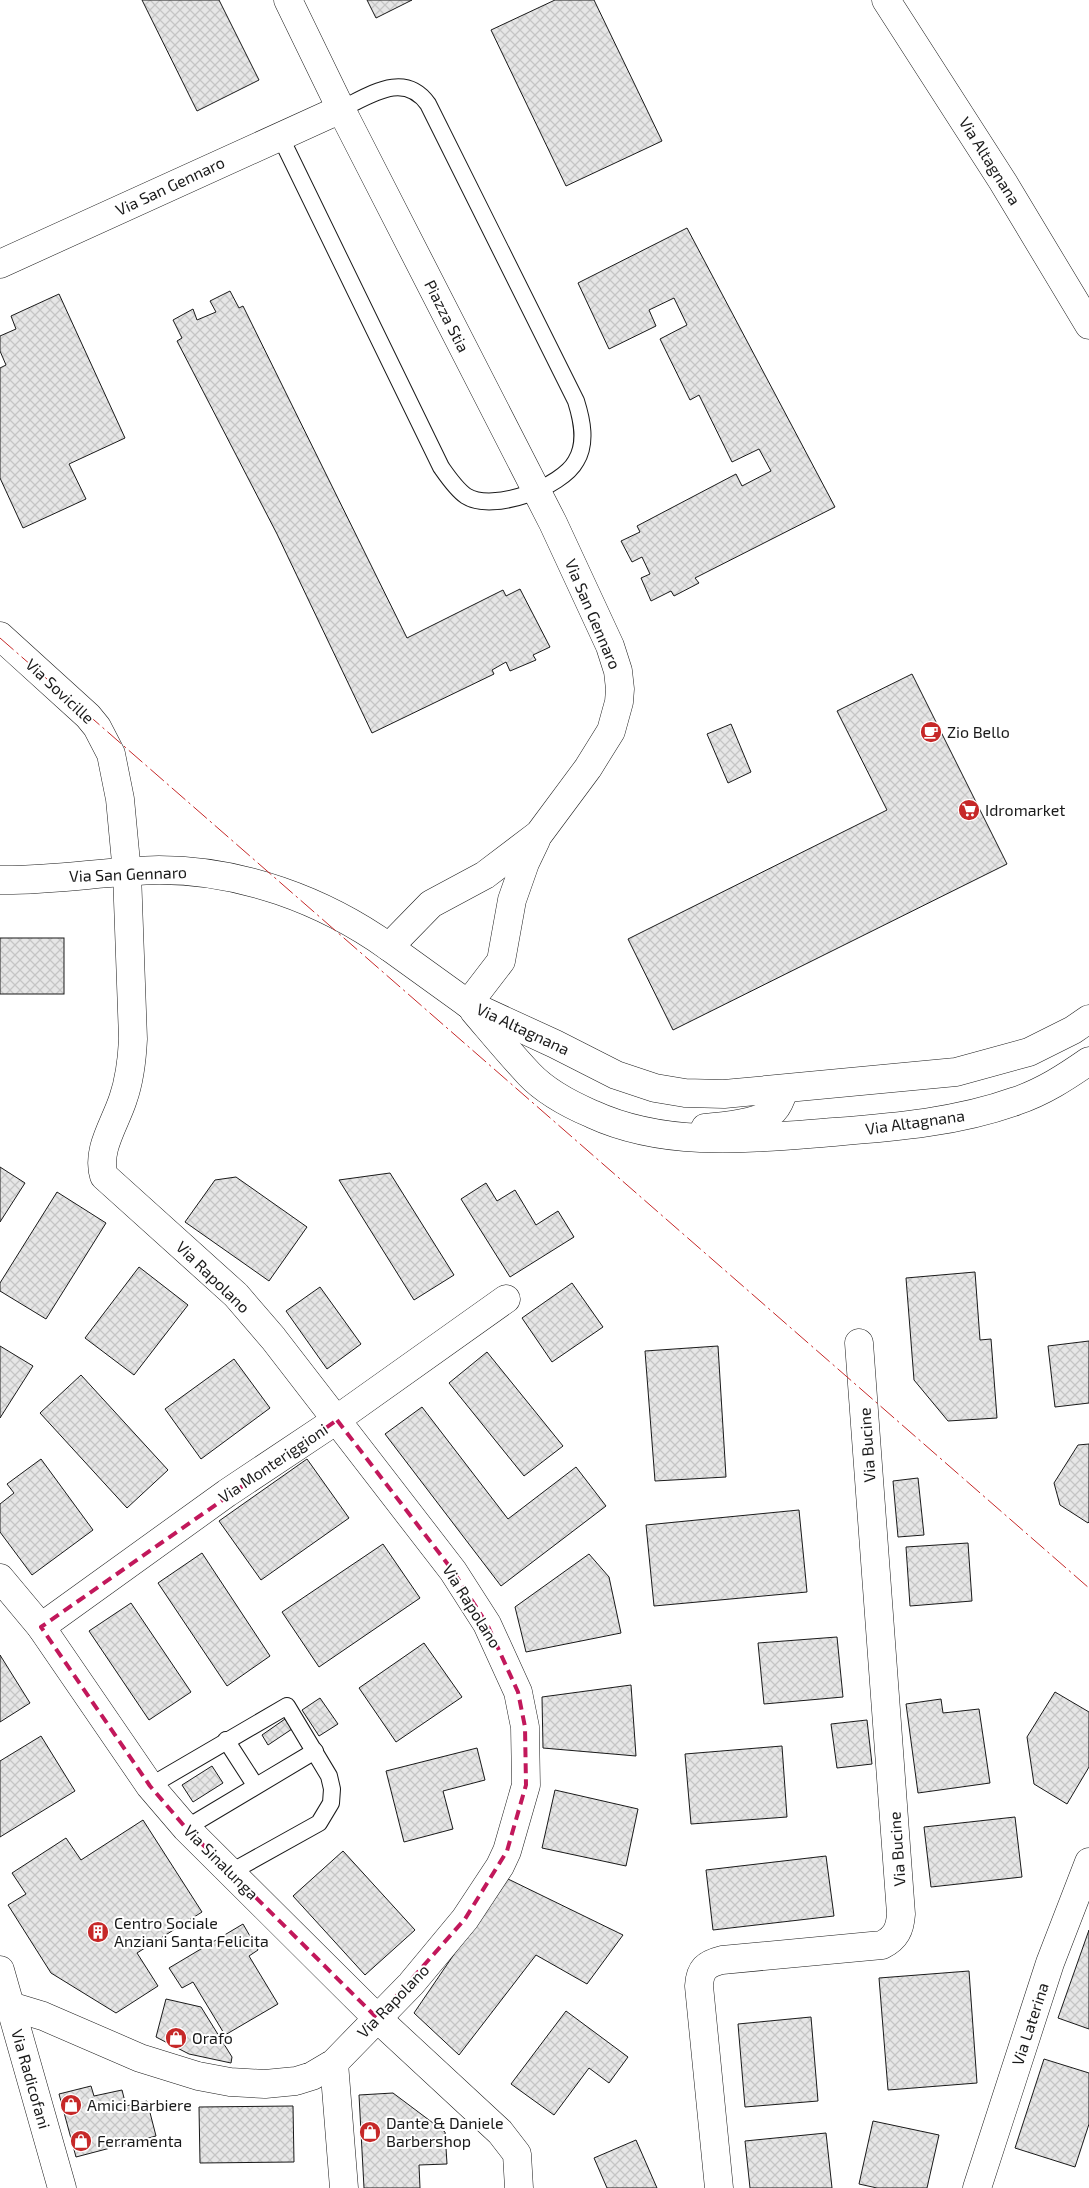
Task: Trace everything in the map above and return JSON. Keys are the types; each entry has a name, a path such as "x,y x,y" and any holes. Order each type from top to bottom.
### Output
{"street":[{"name":"Piazza Stia","path":"288,0 341,109 553,523"},
{"name":"Via Altagnana","path":"886,0 1008,189 1089,324"},
{"name":"Via San Gennaro","path":"0,264 341,109"},
{"name":"Via San Gennaro","path":"0,880 158,870 229,876 307,902 339,916 365,930 468,1004 501,961 512,900 525,863 539,834 581,779 611,731 619,702 618,671 610,646 553,523"},
{"name":"Via Sovicille","path":"0,636 88,716 104,739 115,771 128,872"},
{"name":"Via San Gennaro","path":"389,947 422,911 436,901 485,875 512,857 539,834"},
{"name":"Via Rapolano","path":"5,2006 43,2016 114,2048 164,2066 214,2079 264,2084 288,2082 312,2076 334,2063 411,1984 465,1919 500,1866 515,1828 526,1785 524,1727 518,1692 488,1624 453,1571 273,1338 226,1284 104,1176 102,1163 104,1148 123,1100 132,1065 128,872"},
{"name":"Via Altagnana","path":"468,1004 634,1082 685,1093 724,1094 934,1075 970,1068 1029,1052 1073,1030 1089,1019"},
{"name":"Via Altagnana","path":"468,1004 529,1074 566,1100 592,1114 615,1123 679,1137 784,1136 948,1120 1018,1101 1059,1082 1089,1061"},
{"path":"679,1137 705,1128 743,1122 768,1115 777,1106 784,1089"},
{"path":"705,1128 720,1111 724,1094"},
{"name":"Via Monteriggioni","path":"41,1627 227,1493 337,1420 506,1299"},
{"name":"Via Bucine","path":"719,2188 699,1986 703,1969 722,1960 882,1945 893,1938 900,1924 901,1914 859,1344"},
{"name":"Via Sinalunga","path":"0,1578 41,1627 150,1786 186,1828 376,2018 500,2132 516,2154 519,2188"},
{"name":"Via Laterina","path":"977,2188 1050,1963 1089,1862"},
{"name":"Via Radicofani","path":"0,1970 5,2006 62,2188"},
{"path":"334,2063 344,2188"}],"lane":[{"path":"280,136 448,478 466,496 481,502 507,500 553,482 570,471 577,460 582,444 580,413 563,373 428,104 415,91 400,86 384,90 341,109"},
{"path":"150,1786 287,1706 329,1776 332,1789 331,1803 319,1823 231,1872"},
{"path":"226,1740 255,1785"},
{"path":"186,1828 255,1785 315,1751"}],"highlighted area":[{"path":"337,1420 453,1571 487,1624 518,1692 525,1727 526,1785 507,1851 465,1919 377,2018 186,1828 150,1786 41,1627"}],"building":[{"path":"142,0 219,0 259,80 197,111"},
{"path":"367,0 412,0 376,18"},
{"path":"555,0 594,0 662,141 566,186 491,30"},
{"path":"687,228 835,507 695,578 699,583 674,596 671,591 651,601 641,578 650,574 642,557 632,562 621,541 640,532 637,526 736,474 742,486 771,471 759,449 732,462 699,395 690,400 660,339 687,325 674,298 649,310 656,326 609,349 578,283"},
{"path":"230,291 239,308 243,306 407,638 503,590 506,596 520,589 550,647 533,655 536,660 510,671 506,662 492,670 494,674 372,733 277,534 177,341 182,338 173,320 193,309 197,320 216,312 210,301"},
{"path":"59,294 125,438 69,464 86,499 23,528 0,478 0,368 6,365 0,351 0,336 16,329 11,316"},
{"path":"912,674 1007,864 673,1030 628,939 887,810 837,711"},
{"path":"731,724 751,772 728,783 707,734"},
{"path":"0,938 64,938 64,994 0,994"},
{"path":"0,1167 25,1183 0,1222"},
{"path":"390,1173 454,1275 414,1300 339,1180"},
{"path":"236,1177 307,1227 269,1281 185,1222 215,1180"},
{"path":"486,1183 497,1201 515,1190 536,1225 558,1211 574,1237 510,1277 461,1199"},
{"path":"57,1192 106,1223 46,1319 0,1291 0,1283"},
{"path":"139,1267 188,1305 134,1375 85,1338"},
{"path":"975,1272 980,1340 991,1339 997,1418 948,1421 914,1380 906,1278"},
{"path":"572,1283 603,1327 552,1362 522,1318"},
{"path":"320,1287 361,1344 327,1369 286,1311"},
{"path":"1089,1341 1089,1403 1055,1407 1048,1346"},
{"path":"0,1346 33,1366 0,1418"},
{"path":"718,1346 726,1477 655,1481 645,1351"},
{"path":"487,1352 563,1446 524,1476 449,1383"},
{"path":"234,1359 270,1408 201,1459 165,1409"},
{"path":"81,1375 168,1470 127,1508 40,1413"},
{"path":"422,1407 508,1519 576,1467 606,1506 501,1586 385,1434"},
{"path":"1089,1444 1088,1523 1060,1505 1054,1483 1078,1445"},
{"path":"41,1459 93,1530 32,1575 0,1532 0,1504 14,1493 7,1484"},
{"path":"307,1459 349,1518 261,1580 219,1521"},
{"path":"918,1478 924,1535 898,1537 893,1481"},
{"path":"799,1510 807,1592 654,1606 646,1525"},
{"path":"968,1543 972,1601 910,1606 906,1547"},
{"path":"383,1544 420,1598 319,1667 282,1612"},
{"path":"202,1553 270,1656 227,1686 158,1583"},
{"path":"589,1554 609,1577 621,1633 526,1652 515,1607"},
{"path":"131,1603 191,1692 149,1720 89,1631"},
{"path":"837,1637 843,1697 764,1704 758,1643"},
{"path":"424,1643 462,1697 396,1742 359,1688"},
{"path":"0,1655 30,1703 0,1722"},
{"path":"631,1685 636,1756 543,1748 542,1697"},
{"path":"1055,1692 1089,1712 1089,1767 1067,1804 1034,1784 1027,1737"},
{"path":"320,1698 338,1724 319,1736 302,1710"},
{"path":"941,1699 943,1713 979,1709 990,1783 918,1793 906,1704"},
{"path":"285,1719 292,1729 268,1745 262,1735"},
{"path":"867,1720 872,1764 837,1768 831,1724"},
{"path":"41,1736 75,1791 0,1837 0,1761"},
{"path":"782,1746 787,1817 691,1824 685,1754"},
{"path":"477,1748 485,1780 443,1791 453,1829 404,1842 386,1771"},
{"path":"212,1766 223,1783 193,1802 182,1785"},
{"path":"555,1790 638,1809 626,1866 542,1848"},
{"path":"1015,1817 1022,1877 931,1887 924,1827"},
{"name":"Centro Sociale Anziani Santa Felicita","path":"143,1820 202,1912 137,1953 158,1986 116,2013 51,1973 8,1905 26,1894 12,1873 66,1838 81,1860"},
{"path":"343,1851 415,1930 365,1975 293,1896"},
{"path":"826,1856 834,1916 713,1930 706,1870"},
{"path":"506,1878 623,1935 587,1984 536,1955 459,2055 414,2013"},
{"path":"243,1924 258,1950 249,1956 278,2004 225,2035 193,1982 182,1988 169,1968"},
{"path":"1089,1930 1089,2029 1058,2018"},
{"path":"969,1971 977,2083 888,2090 879,1978"},
{"path":"166,1999 201,2007 232,2057 231,2063 189,2054 156,2037"},
{"path":"566,2011 628,2057 609,2083 589,2068 554,2115 511,2084"},
{"path":"811,2017 818,2101 745,2107 738,2024"},
{"path":"1044,2059 1089,2073 1089,2124 1075,2167 1015,2148"},
{"path":"91,2086 94,2096 122,2090 126,2106 147,2101 156,2136 76,2157 59,2094"},
{"path":"393,2093 445,2132 447,2164 419,2165 420,2188 364,2188 359,2095"},
{"path":"293,2106 294,2162 200,2163 199,2107"},
{"path":"873,2121 939,2135 927,2188 877,2188 859,2184"},
{"path":"826,2133 832,2188 750,2188 745,2141"},
{"path":"636,2140 657,2188 607,2188 594,2158"}],"power":[{"path":"0,638 1089,1588"}],"place":[{"name":"Zio Bello","path":"931,732"},
{"name":"Idromarket","path":"969,810"},
{"name":"Centro Sociale Anziani Santa Felicita","path":"98,1932"},
{"name":"Orafo","path":"176,2038"},
{"name":"Amici Barbiere","path":"71,2105"},
{"name":"Dante & Daniele Barbershop","path":"370,2132"},
{"name":"Ferramenta","path":"81,2141"}]}
